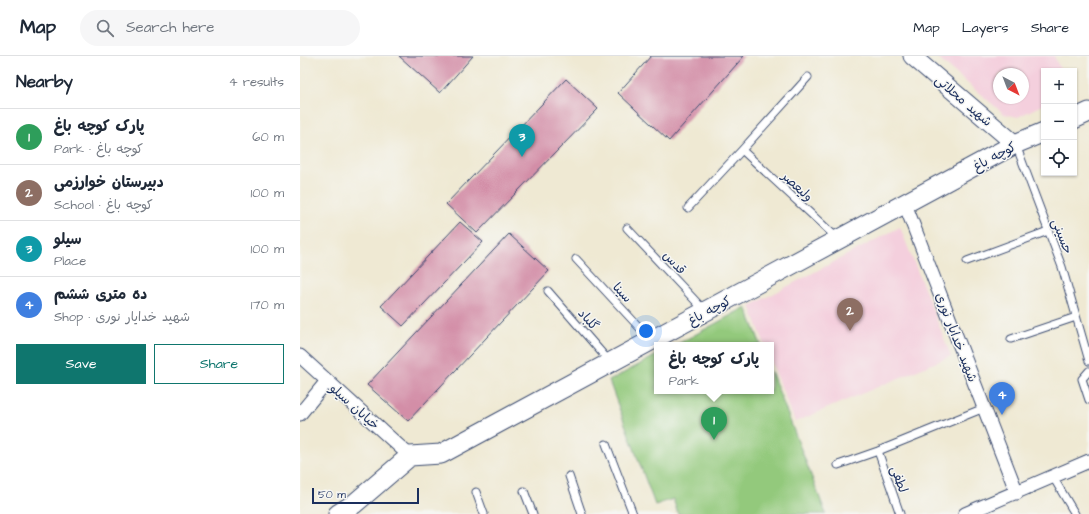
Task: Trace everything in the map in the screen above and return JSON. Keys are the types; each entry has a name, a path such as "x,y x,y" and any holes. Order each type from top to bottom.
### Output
{"main road":[{"path":"1077,118 1089,112"},
{"name":"کوچه باغ","path":"410,456 441,454 1015,144 1041,133"},
{"path":"338,514 354,504 410,456"}],"street":[{"name":"شهید محلاتی","path":"912,56 1015,144"},
{"name":"شهید خدایار نوری","path":"905,204 1017,493"},
{"name":"خیابان سیلو","path":"301,358 410,456"},
{"path":"300,414 327,381"},
{"path":"965,514 1089,461"}],"lane":[{"path":"688,208 808,77"},
{"name":"حسینی","path":"1015,144 1062,268 1089,361"},
{"name":"ولیعصر","path":"742,150 838,240"},
{"name":"قدس","path":"627,228 705,312"},
{"path":"967,261 1048,231"},
{"name":"سینا","path":"576,259 652,341"},
{"name":"گلباد","path":"548,291 611,363"},
{"path":"1011,339 1076,317"},
{"path":"1089,371 1082,379 1089,400"},
{"path":"838,465 878,451 984,408"},
{"path":"606,444 633,514"},
{"name":"لطفی","path":"878,451 900,514"},
{"path":"569,476 582,514"},
{"path":"1053,477 1075,514"},
{"path":"524,491 533,514"},
{"path":"476,492 484,514"}],"shaded area":[{"path":"935,56 1054,56 1060,68 1041,68 1041,106 1018,117 1004,114"},
{"path":"900,227 951,356 795,422 774,369 774,342 764,342 750,306"}],"green space":[{"path":"746,307 760,342 682,342"},
{"path":"654,357 654,394 774,394 774,379 826,514 678,514 673,499 655,505 609,381"}],"building":[{"path":"399,56 473,56 440,93"},
{"path":"651,56 744,56 669,141 618,93"},
{"path":"566,79 598,109 477,233 446,204"},
{"path":"460,222 483,242 403,326 381,306"},
{"path":"509,234 549,271 408,421 367,385"}],"place":[{"name":"سیلو","path":"522,157"},
{"name":"دبیرستان خوارزمی","path":"850,331"},
{"name":"ده متری ششم","path":"1002,415"},
{"name":"پارک کوچه باغ","path":"714,440"}]}
